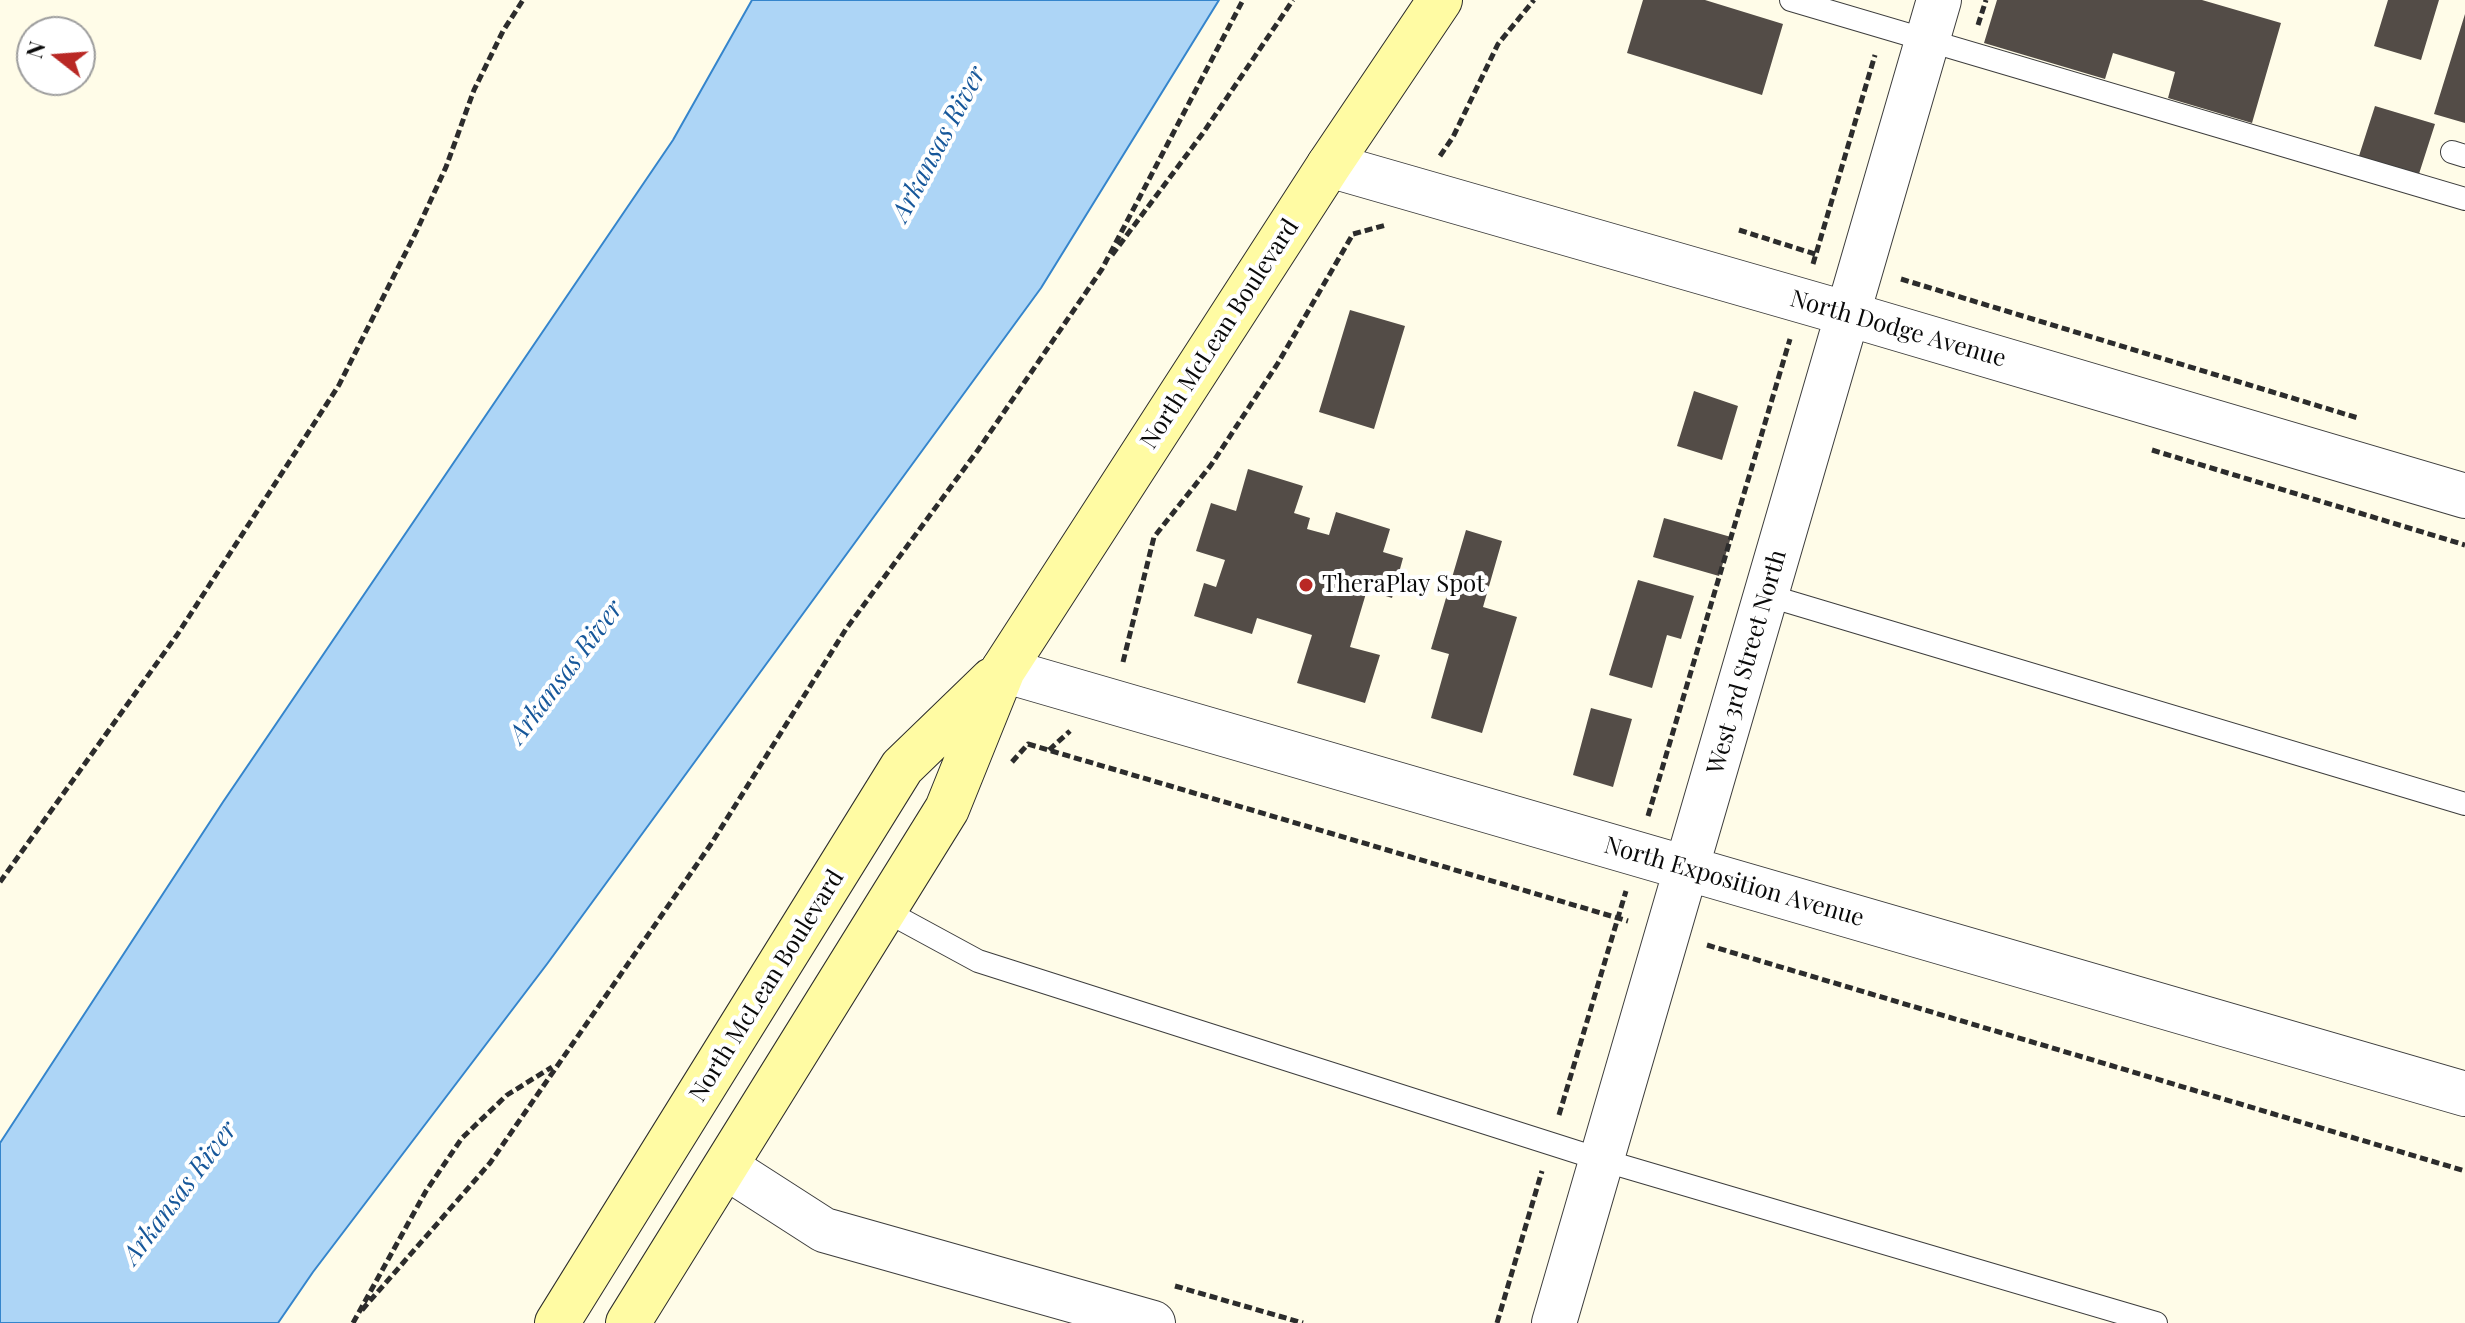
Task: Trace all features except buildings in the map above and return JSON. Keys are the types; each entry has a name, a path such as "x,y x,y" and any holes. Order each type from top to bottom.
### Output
{"main road":[{"path":"1404,53 1419,0"},
{"name":"North McLean Boulevard","path":"628,1323 947,809 1003,670 1329,165 1440,0"},
{"name":"North McLean Boulevard","path":"557,1323 902,767 1003,670"}],"street":[{"name":"West 3rd Street North","path":"1554,1323 1933,20"},
{"name":"North Dodge Avenue","path":"1329,165 2465,496"},
{"name":"North Exposition Avenue","path":"1003,670 2465,1094"},
{"path":"726,1167 824,1230 1153,1323"}],"lane":[{"path":"1791,0 1884,27 1933,20 2465,199"},
{"path":"1766,595 2465,804"},
{"path":"884,910 978,961 1602,1160 2156,1323"}],"path":[{"path":"0,882 177,635 339,385 423,218 446,167 474,90 503,31 523,0"},
{"path":"1102,269 1243,0"},
{"path":"353,1323 490,1163 711,844 846,629 978,450 1102,269 1203,133 1293,0"},
{"path":"1049,750 1118,687 1154,537 1218,455 1278,363 1353,234 1395,223 1453,137 1498,44 1534,0"},
{"path":"1497,1323 1884,27"},
{"path":"1739,230 2359,418"},
{"path":"1006,769 1028,744 2465,1171"},
{"path":"362,1310 426,1191 462,1138 507,1095 556,1065"}],"water":[{"name":"Arkansas River","path":"752,0 1219,0 1041,288 547,964 313,1272 278,1323 0,1323 0,1143 223,802 673,140"}],"place":[{"name":"TheraPlay Spot","path":"1306,585"}]}
